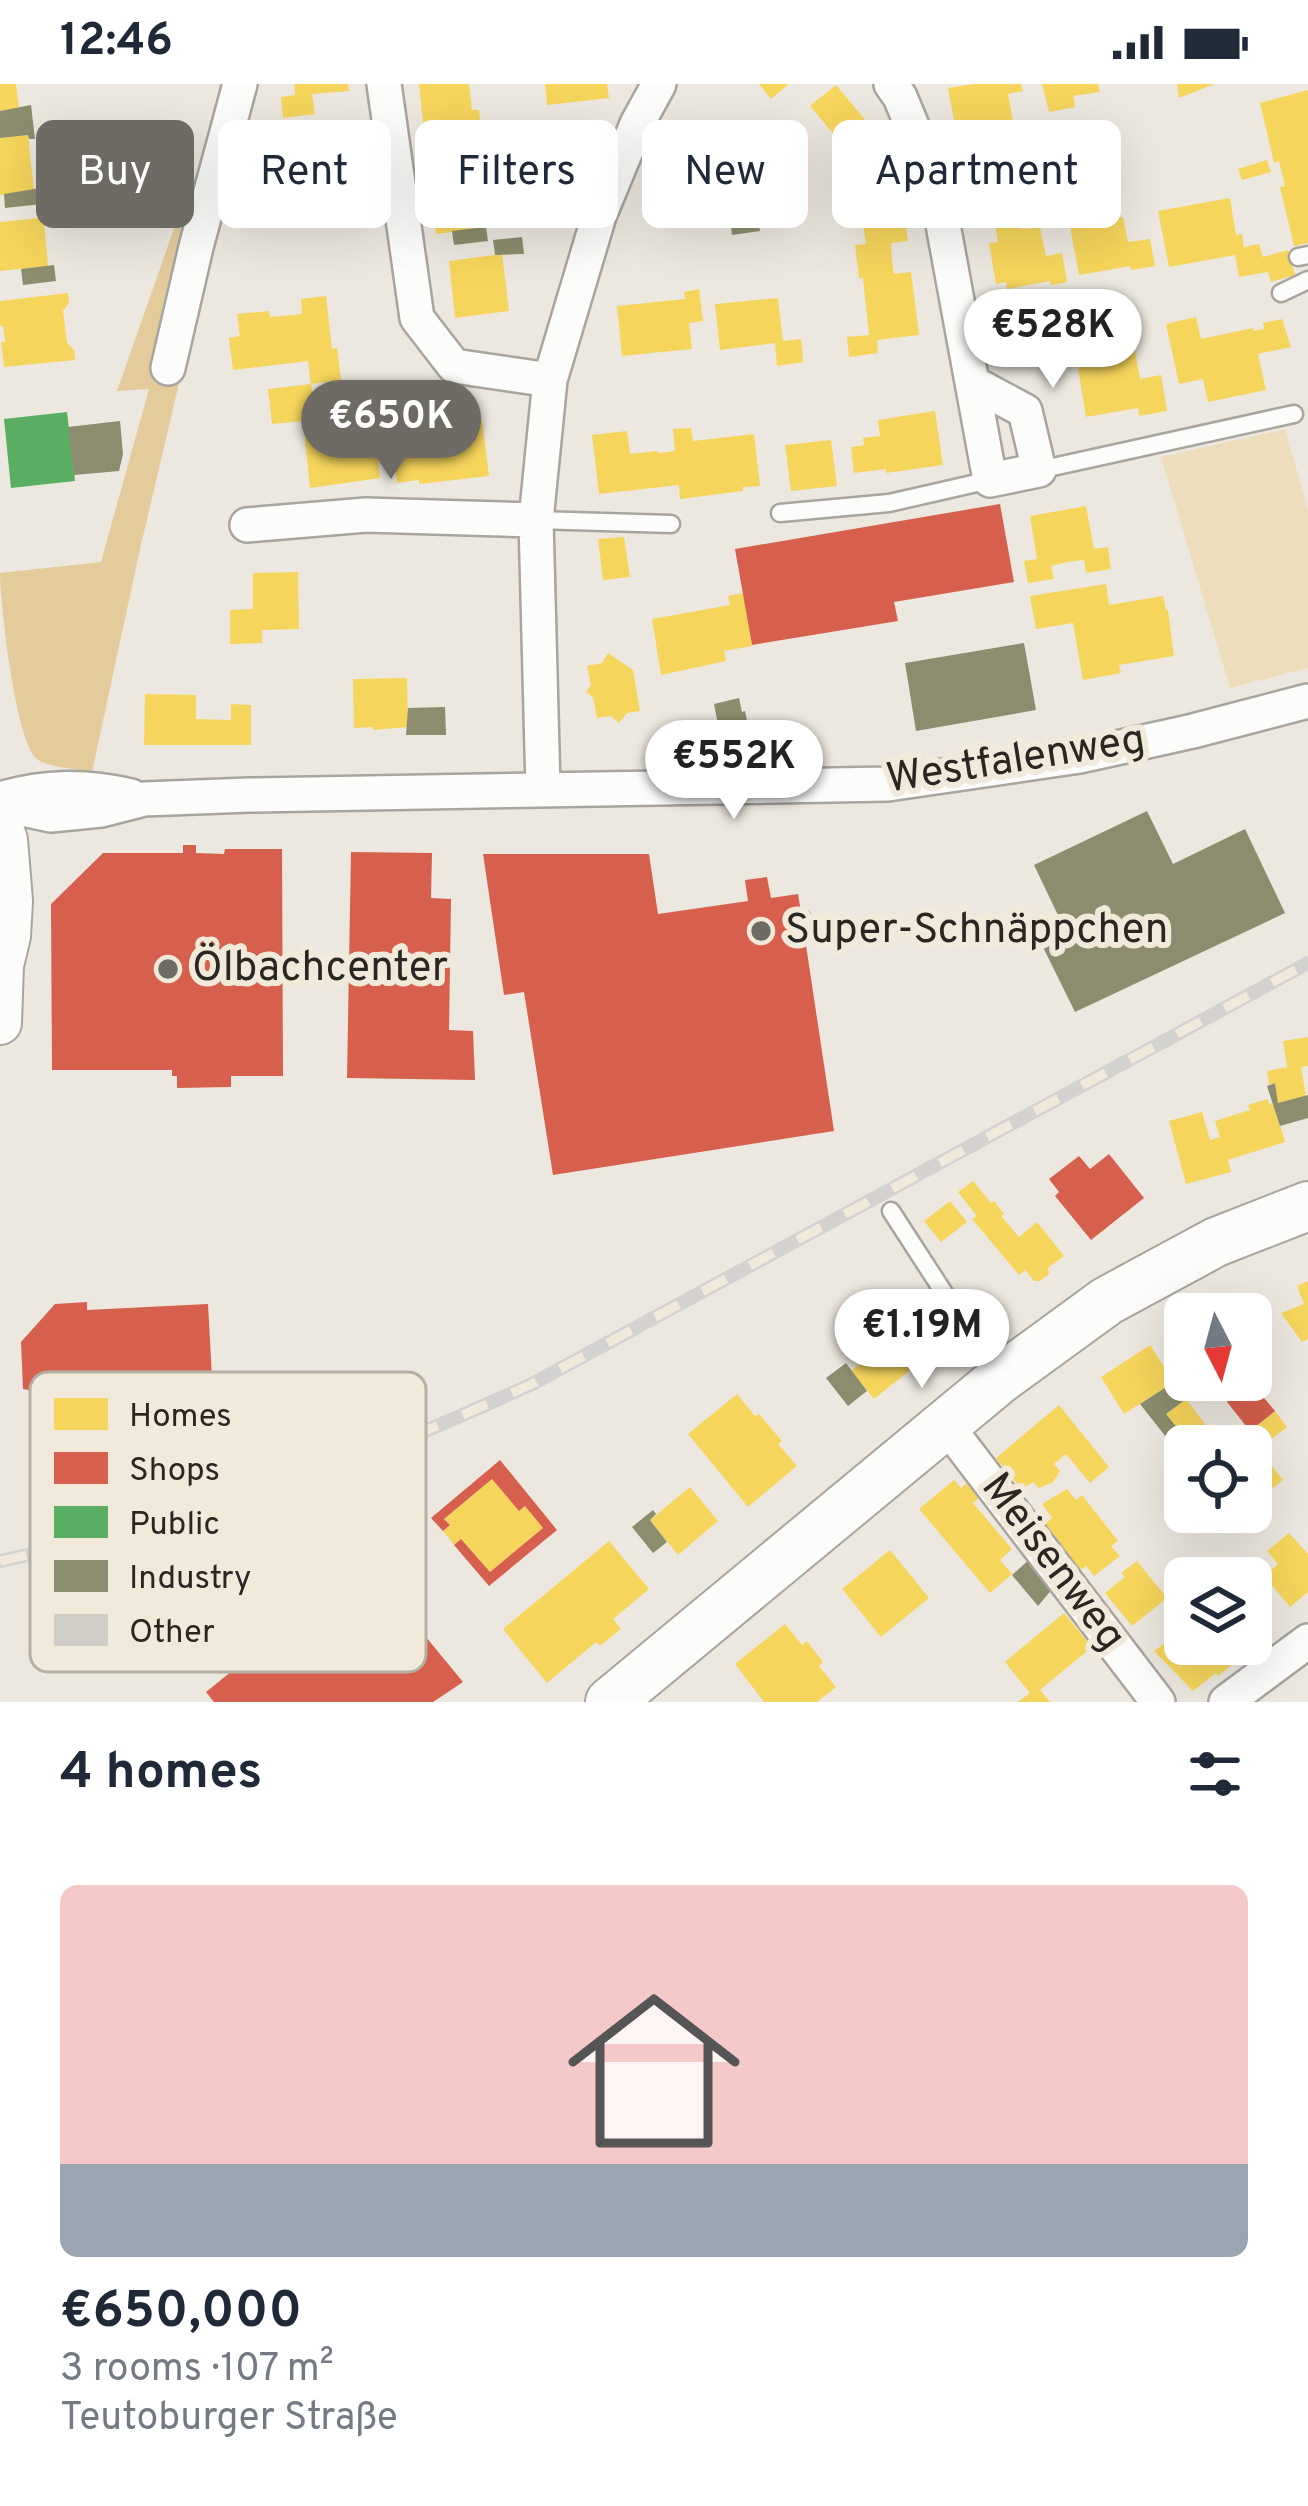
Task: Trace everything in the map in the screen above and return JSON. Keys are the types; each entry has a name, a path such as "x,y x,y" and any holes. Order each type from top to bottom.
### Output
{"main road":[{"path":"610,1702 1000,1379 1106,1300 1216,1242 1308,1206"}],"street":[{"path":"168,368 240,84"},
{"path":"384,84 417,318 454,366 550,380"},
{"path":"543,789 536,520 550,380 599,216 659,84"},
{"path":"891,84 935,181 990,479 1039,470 1025,412 974,383"},
{"path":"248,525 367,515 536,520"},
{"name":"Westfalenweg","path":"0,801 51,815 144,799 888,784 1080,756 1308,700"},
{"path":"0,822 11,901 9,937 1,961 0,1024"},
{"name":"Meisenweg","path":"946,1425 1158,1702"},
{"path":"1226,1702 1308,1641"}],"lane":[{"path":"1281,293 1308,280"},
{"path":"1039,470 1294,414"},
{"path":"780,513 889,503 990,479"},
{"path":"536,520 671,524"},
{"path":"891,1211 1000,1379"}],"shaded area":[{"path":"194,205 218,209 92,772 42,762 29,748 6,641 0,573 101,562 149,389 117,391 174,228 194,228"},
{"path":"1285,429 1308,510 1308,668 1230,688 1161,457"}],"building: Homes":[{"path":"0,84 16,84 19,109 0,111"},
{"path":"294,84 348,84 349,91 312,94 315,114 283,118 281,97 295,95"},
{"path":"419,84 469,84 472,110 479,110 480,120 423,120"},
{"path":"545,84 607,84 609,98 547,105"},
{"path":"759,84 789,84 771,99"},
{"path":"1021,84 1023,91 1008,94 1013,120 954,120 948,88"},
{"path":"1042,84 1098,84 1100,92 1073,96 1075,107 1049,112"},
{"path":"1177,84 1214,84 1179,98"},
{"path":"836,85 865,120 832,120 832,132 810,106"},
{"path":"1308,90 1308,243 1294,246 1280,187 1285,186 1279,161 1274,163 1260,103"},
{"path":"28,135 34,191 0,195 0,138"},
{"path":"1267,160 1271,172 1242,180 1238,169"},
{"path":"1230,198 1236,235 1242,234 1244,247 1259,244 1263,257 1288,250 1295,275 1271,282 1268,272 1239,277 1235,255 1169,267 1158,211"},
{"path":"1123,217 1128,242 1150,239 1155,266 1079,275 1070,228 1121,228"},
{"path":"36,218 36,228 45,228 48,266 0,271 0,222"},
{"path":"435,228 486,228 436,234"},
{"path":"864,228 906,228 908,241 891,243 892,261 894,274 911,272 919,335 877,340 878,353 849,357 847,337 869,335 855,245 866,244"},
{"path":"996,228 1040,228 1046,256 1062,253 1067,282 1007,289 1006,282 996,284 989,243 998,242"},
{"path":"502,254 509,311 455,318 449,261"},
{"path":"699,289 703,321 689,323 692,349 622,356 617,306 685,299 684,292"},
{"path":"68,293 69,303 63,311 67,343 75,360 4,367 0,301"},
{"path":"326,296 341,380 311,384 308,361 233,370 229,338 240,336 237,314 302,314 301,299"},
{"path":"778,298 783,341 801,339 803,362 777,366 775,343 720,350 715,304"},
{"path":"1196,317 1201,339 1264,329 1263,323 1282,319 1291,347 1258,354 1266,390 1208,402 1203,379 1179,384 1166,324"},
{"path":"1133,339 1140,379 1161,375 1167,411 1139,416 1138,408 1086,417 1078,368 1103,363 1101,345"},
{"path":"311,384 313,397 322,395 327,431 374,425 380,478 310,488 303,421 272,424 268,389"},
{"path":"935,411 943,465 854,473 851,447 864,445 863,438 880,436 878,420"},
{"path":"482,420 489,476 397,483 393,449 415,446 413,428"},
{"path":"691,428 693,441 754,434 760,486 680,499 679,485 599,494 592,435 627,431 630,454 658,453 675,451 673,429"},
{"path":"831,440 837,486 791,491 785,445"},
{"path":"1086,506 1094,549 1108,547 1111,569 1086,573 1084,560 1067,562 1051,566 1054,579 1028,583 1024,561 1037,559 1030,516"},
{"path":"624,537 630,577 603,580 598,539"},
{"path":"298,572 299,629 262,630 262,643 230,644 230,610 253,609 253,573"},
{"path":"1106,584 1109,605 1163,596 1174,656 1119,665 1121,673 1083,680 1073,623 1036,629 1030,596"},
{"path":"744,593 752,646 724,651 726,661 661,675 652,619 730,605 728,596"},
{"path":"608,653 633,670 640,711 627,713 619,723 611,716 597,718 593,697 586,692 591,685 587,666 602,663"},
{"path":"407,678 408,727 354,728 353,679"},
{"path":"145,694 196,695 196,719 231,720 231,704 251,705 251,745 144,745"},
{"path":"1308,1037 1308,1066 1301,1067 1306,1096 1278,1103 1275,1083 1269,1085 1267,1071 1287,1067 1283,1041"},
{"path":"1268,1099 1285,1142 1228,1160 1231,1172 1186,1184 1169,1121 1202,1112 1210,1140 1220,1137 1215,1121"},
{"path":"973,1181 1019,1237 1037,1222 1064,1256 1040,1281 1025,1270 1019,1275 972,1219 977,1216 958,1192"},
{"path":"950,1201 967,1222 941,1242 924,1221"},
{"path":"1308,1281 1308,1339 1302,1342 1281,1313 1304,1304 1297,1286"},
{"path":"893,1331 919,1363 874,1399 851,1371 881,1348 877,1343"},
{"path":"1150,1345 1164,1367 1164,1388 1124,1414 1101,1377"},
{"path":"737,1394 782,1441 778,1444 797,1466 748,1507 688,1434"},
{"path":"1188,1401 1206,1425 1175,1425 1166,1414"},
{"path":"1059,1405 1109,1467 1090,1483 1066,1454 1054,1464 1060,1471 1053,1482 1039,1488 1033,1482 1022,1490 996,1458"},
{"path":"1275,1411 1287,1427 1272,1438 1272,1425 1258,1425"},
{"path":"1272,1466 1283,1480 1272,1487"},
{"path":"492,1479 519,1511 525,1506 543,1528 490,1572 461,1539 454,1545 443,1531 450,1525 444,1519"},
{"path":"954,1480 961,1488 968,1482 980,1497 973,1503 1012,1549 1000,1560 1012,1574 990,1593 919,1509"},
{"path":"690,1487 718,1521 678,1555 650,1520"},
{"path":"1067,1489 1076,1500 1082,1495 1118,1541 1111,1546 1120,1556 1094,1576 1086,1566 1080,1570 1073,1562 1068,1567 1044,1537 1050,1532 1044,1524 1052,1518 1042,1504"},
{"path":"1289,1533 1308,1554 1308,1592 1290,1607 1272,1586 1272,1569 1278,1564 1267,1551"},
{"path":"609,1541 649,1589 613,1619 621,1629 600,1646 596,1642 547,1683 503,1629"},
{"path":"890,1550 929,1598 881,1637 842,1589"},
{"path":"1137,1561 1164,1594 1164,1600 1132,1626 1105,1593 1125,1577 1121,1573"},
{"path":"1064,1613 1092,1647 1040,1690 1050,1702 1018,1702 1030,1693 1005,1662"},
{"path":"785,1624 802,1645 807,1641 836,1687 817,1702 764,1702 735,1664"},
{"path":"1168,1665 1232,1665 1216,1673 1193,1691"}],"building: Shops":[{"path":"1000,504 1014,582 894,602 898,621 752,645 735,549"},
{"name":"Ölbachcenter","path":"183,845 196,845 196,853 282,849 283,1076 231,1076 231,1087 177,1088 172,1070 52,1070 51,904 103,853 183,853"},
{"path":"351,852 432,853 431,898 451,899 449,1030 473,1031 475,1080 347,1078"},
{"path":"483,854 649,854 658,914 748,901 745,880 767,877 771,898 798,894 801,912 811,913 814,927 804,932 834,1131 553,1175 524,992 504,995"},
{"path":"1109,1154 1144,1198 1091,1240 1055,1196 1059,1192 1049,1179 1079,1156 1090,1169"},
{"path":"87,1302 87,1310 208,1304 212,1372 30,1372 30,1390 23,1389 21,1342 55,1304"},
{"path":"1267,1401 1275,1411 1258,1425 1245,1425 1227,1402"},
{"path":"500,1460 557,1530 489,1586 454,1545 461,1539 490,1572 543,1528 525,1506 519,1511 492,1479 444,1519 450,1525 443,1531 431,1518"},
{"path":"426,1637 463,1682 433,1702 214,1702 206,1692 231,1672 426,1672"}],"building: Public":[{"path":"67,412 75,481 11,488 4,419"}],"building: Industry":[{"path":"31,105 35,139 28,135 0,138 0,111"},
{"path":"36,189 36,205 5,208 4,194"},
{"path":"486,228 488,241 454,245 452,231"},
{"path":"731,228 760,228 760,231 732,235"},
{"path":"522,237 524,254 495,255 493,240"},
{"path":"54,265 56,281 23,285 21,269"},
{"path":"120,421 123,454 119,471 74,475 68,427"},
{"path":"1024,643 1036,710 916,731 905,663"},
{"path":"739,698 754,753 725,759 714,704"},
{"path":"445,707 446,735 406,735 408,708"},
{"path":"1147,811 1173,864 1245,829 1285,913 1075,1012 1042,945 1067,934 1034,865"},
{"path":"1275,1083 1278,1103 1308,1095 1308,1118 1280,1126 1267,1086"},
{"path":"846,1363 867,1391 848,1406 826,1378"},
{"path":"1164,1388 1164,1401 1183,1401 1166,1414 1175,1425 1164,1425 1164,1434 1140,1404"},
{"path":"653,1510 656,1514 650,1520 667,1542 653,1553 632,1527"},
{"path":"1030,1559 1054,1587 1038,1606 1012,1575"}],"railway":[{"path":"426,1430 532,1384 1308,963"},
{"path":"0,1561 30,1554"}],"place":[{"name":"Super-Schnäppchen","path":"761,931"},
{"name":"Ölbachcenter","path":"168,969"}]}
